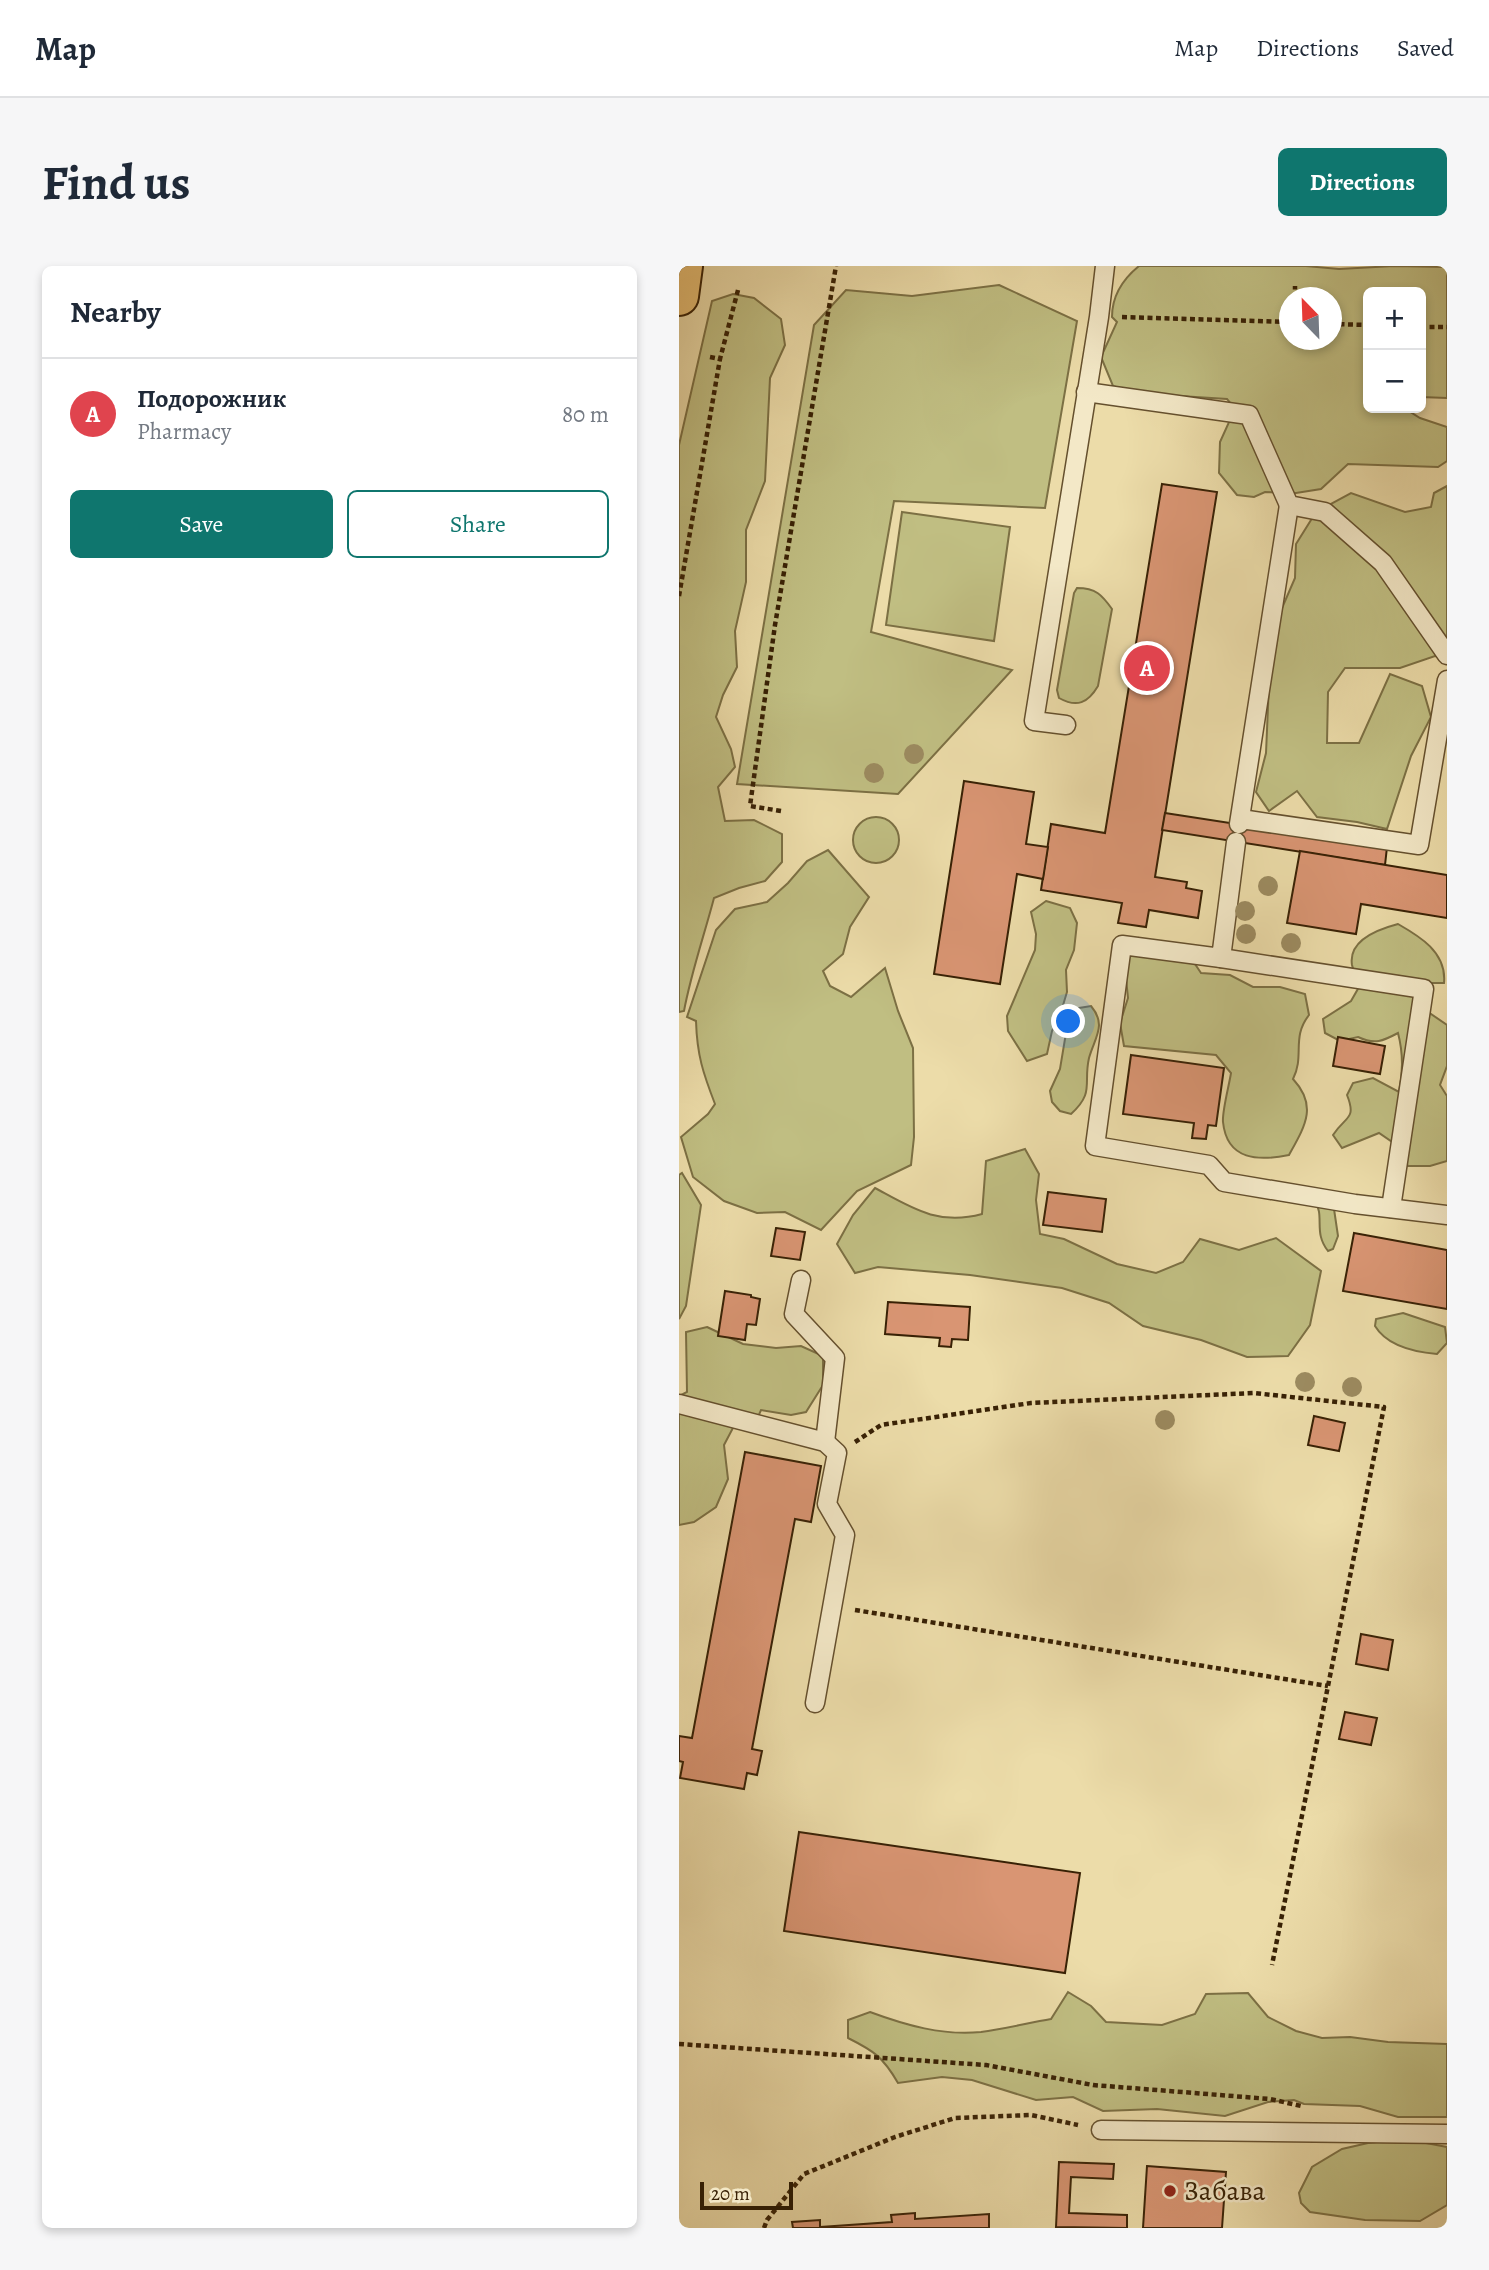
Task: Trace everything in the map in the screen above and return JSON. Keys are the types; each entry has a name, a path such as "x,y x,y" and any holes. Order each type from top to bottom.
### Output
{"highway":[{"path":"679,296 683,266"}],"lane":[{"path":"1066,725 1034,721 1105,266"},
{"path":"1086,392 1249,415 1289,505 1221,958"},
{"path":"1289,505 1325,512 1383,563 1447,654"},
{"path":"1239,828 1419,845 1447,680"},
{"path":"1391,1208 1424,989 1122,944 1095,1146 1209,1165 1224,1182 1391,1208 1447,1215"},
{"path":"801,1280 794,1314 835,1357 827,1504 845,1535 814,1703"},
{"path":"679,1404 831,1447"},
{"path":"1101,2130 1447,2134"}],"path":[{"path":"781,811 750,806 775,625 836,266"},
{"path":"679,596 720,359 738,290"},
{"path":"1099,317 1279,322"},
{"path":"1342,324 1363,325"},
{"path":"1426,327 1447,327"},
{"path":"710,357 720,359"},
{"path":"831,1447 881,1426 1031,1403 1254,1393 1384,1407 1272,1965"},
{"path":"832,1606 1328,1686"},
{"path":"679,2044 986,2065 1093,2085 1270,2099 1309,2108"},
{"path":"764,2228 767,2220 804,2174 895,2137 955,2118 1031,2115 1101,2130"}],"shaded area":[{"path":"1139,266 1306,266 1339,269 1447,267 1447,398 1426,397 1426,287 1363,287 1363,413 1412,413 1447,427 1447,461 1438,467 1348,464 1321,489 1296,493 1265,492 1254,497 1237,495 1219,473 1220,442 1235,409 1227,399 1132,393 1113,386 1101,357 1117,322 1112,317 1113,309 1123,282"},
{"path":"999,285 1077,321 1045,508 894,501 871,632 1012,670 898,794 737,784 814,325 846,290 912,296"},
{"path":"733,294 754,298 781,319 785,345 770,378 765,481 746,530 746,582 735,631 737,667 716,717 731,749 735,767 718,787 725,821 754,820 782,834 782,862 765,881 714,898 684,1011 679,1012 679,445 712,301"},
{"path":"1447,486 1447,658 1435,656 1400,668 1345,668 1328,692 1327,743 1359,743 1390,674 1422,686 1431,717 1411,756 1387,829 1317,817 1297,791 1269,811 1256,792 1266,753 1269,684 1279,615 1295,578 1296,544 1316,512 1351,493 1405,512 1431,507 1434,493"},
{"path":"902,512 1010,527 994,641 886,625"},
{"path":"1077,588 1098,593 1112,609 1098,686 1086,700 1071,703 1059,698 1057,690"},
{"path":"876,817 892,824 899,840 892,856 876,863 860,856 853,840 860,824"},
{"path":"828,850 869,897 850,927 843,954 823,971 830,986 851,997 885,968 913,1048 914,1137 911,1165 857,1191 821,1230 785,1212 757,1213 724,1201 693,1177 681,1137 708,1114 715,1104 701,1064 696,1021 687,1017 716,930 735,909 767,902 807,861"},
{"path":"1046,901 1070,908 1077,923 1074,950 1066,970 1067,992 1052,1031 1047,1054 1027,1061 1008,1031 1007,1016 1035,950 1036,934 1031,912"},
{"path":"1398,924 1430,946 1444,972 1444,983 1418,983 1418,1005 1447,1025 1447,1066 1440,1085 1447,1096 1447,1161 1430,1166 1408,1166 1395,1144 1379,1133 1342,1148 1333,1135 1350,1114 1347,1095 1353,1083 1373,1078 1399,1092 1402,1062 1398,1033 1379,1041 1358,1037 1340,1041 1325,1033 1323,1019 1351,1001 1359,987 1352,956 1360,942 1382,929"},
{"path":"1139,938 1182,950 1201,973 1230,975 1253,987 1280,987 1305,994 1309,1015 1299,1039 1298,1062 1293,1079 1301,1089 1307,1107 1304,1125 1289,1155 1256,1157 1238,1151 1231,1144 1226,1135 1223,1117 1231,1073 1216,1055 1124,1046 1120,1023 1128,998 1124,959"},
{"path":"1091,1006 1098,1019 1098,1031 1087,1067 1086,1093 1071,1114 1060,1111 1052,1102 1050,1091 1060,1069 1069,1015 1079,1008"},
{"path":"1025,1149 1039,1174 1036,1200 1040,1234 1064,1239 1117,1264 1156,1273 1183,1262 1200,1239 1239,1250 1276,1238 1321,1271 1310,1325 1288,1356 1247,1357 1201,1340 1143,1326 1109,1303 1062,1288 970,1275 878,1267 855,1273 837,1244 853,1215 875,1188 926,1213 952,1218 982,1214 986,1161"},
{"path":"682,1173 701,1205 686,1306 679,1319 679,1175"},
{"path":"1315,1201 1334,1209 1338,1236 1333,1249 1328,1251 1321,1237"},
{"path":"1403,1313 1445,1327 1447,1343 1437,1354 1410,1350 1394,1343 1375,1326 1376,1319"},
{"path":"707,1327 743,1344 776,1348 801,1346 823,1356 823,1385 806,1412 791,1415 761,1410 754,1426 735,1424 724,1445 728,1479 716,1507 694,1522 679,1525 679,1396 687,1392 686,1332"},
{"path":"1068,1992 1091,2006 1106,2022 1162,2025 1195,2014 1206,1994 1248,1993 1268,2017 1296,2031 1322,2038 1350,2037 1388,2042 1447,2044 1447,2117 1398,2117 1360,2106 1304,2104 1294,2100 1268,2102 1225,2116 1157,2109 1103,2111 1073,2097 1036,2100 972,2080 942,2077 898,2083 877,2056 848,2038 848,2020 870,2012 910,2025 967,2033 1051,2019"},
{"path":"1405,2139 1447,2147 1447,2205 1420,2221 1365,2220 1310,2212 1301,2203 1299,2193 1312,2167 1342,2149"}],"building":[{"path":"1162,484 1217,492 1155,877 1187,882 1186,888 1202,891 1198,918 1149,910 1146,927 1118,923 1122,903 1041,890 1051,824 1105,833"},
{"path":"964,781 1034,792 1026,844 1048,847 1043,879 1017,874 1000,984 934,974"},
{"path":"1165,813 1387,847 1385,865 1162,830"},
{"path":"1300,851 1447,875 1447,918 1361,904 1356,934 1287,923"},
{"path":"1338,1037 1385,1046 1380,1074 1333,1066"},
{"path":"1131,1055 1224,1068 1216,1126 1208,1125 1206,1139 1192,1138 1194,1123 1123,1114"},
{"path":"1048,1192 1106,1199 1102,1232 1043,1225"},
{"path":"776,1228 805,1232 800,1260 771,1256"},
{"path":"1354,1233 1447,1250 1447,1309 1343,1291"},
{"path":"725,1291 760,1299 756,1325 747,1324 745,1340 718,1336"},
{"path":"888,1302 970,1307 968,1340 952,1339 951,1347 939,1346 940,1338 885,1334"},
{"path":"1314,1416 1345,1423 1339,1451 1308,1445"},
{"path":"745,1452 821,1466 811,1522 795,1519 752,1749 762,1751 757,1775 747,1773 744,1789 680,1778 683,1762 679,1761 679,1736 692,1738"},
{"path":"1361,1634 1393,1640 1388,1670 1356,1664"},
{"path":"1345,1712 1377,1718 1371,1745 1339,1739"},
{"path":"799,1832 1080,1873 1065,1973 784,1931"},
{"path":"1059,2162 1114,2164 1113,2179 1071,2177 1069,2213 1127,2215 1127,2228 1056,2227"},
{"path":"1147,2166 1226,2172 1222,2228 1143,2228"},
{"path":"915,2213 915,2219 989,2214 989,2228 793,2228 792,2222 820,2220 820,2227 892,2222 891,2215"}],"place":[{"name":"Подорожник","path":"1147,668"},
{"name":"Забава","path":"1170,2191"}]}
